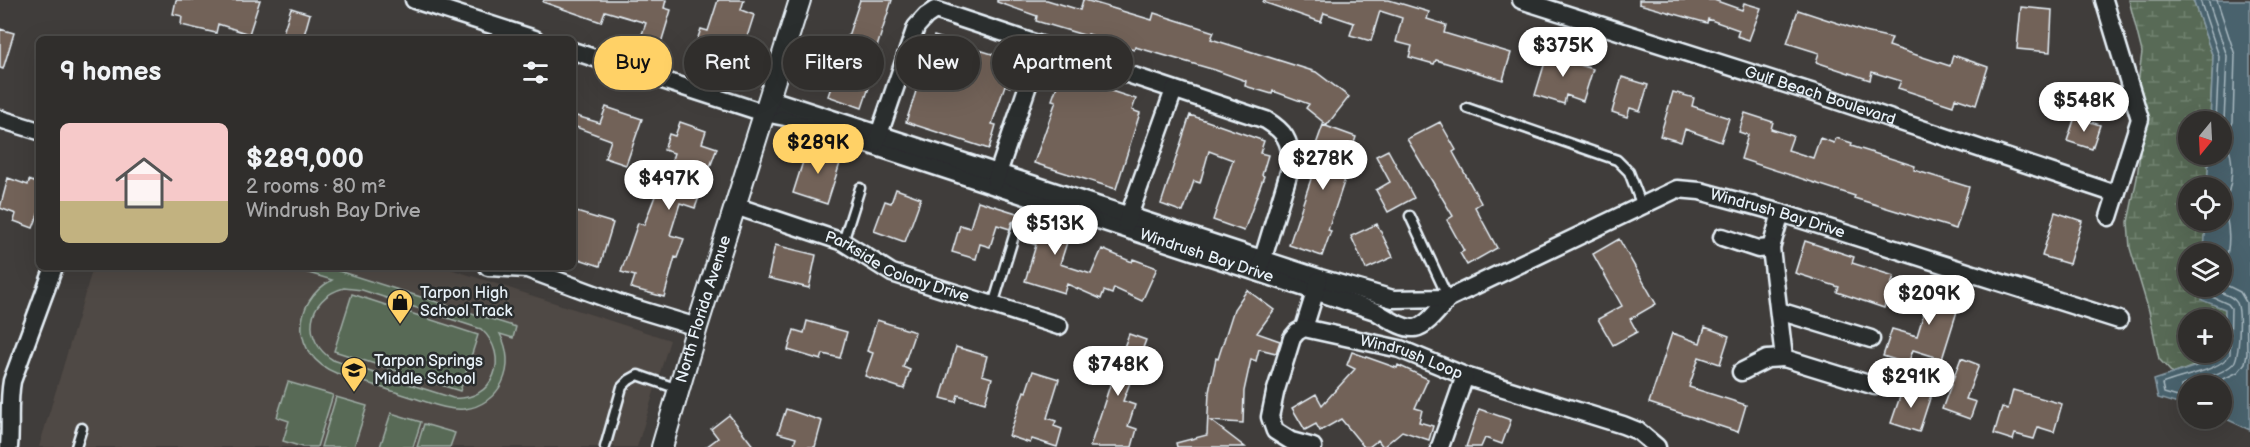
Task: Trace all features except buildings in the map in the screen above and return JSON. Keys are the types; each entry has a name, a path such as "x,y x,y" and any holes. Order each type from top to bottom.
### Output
{"street":[{"path":"414,0 526,36"},
{"name":"North Florida Avenue","path":"662,447 697,327 800,0"},
{"name":"Gulf Beach Boulevard","path":"1521,0 1814,93 2115,194"},
{"path":"2104,0 2139,119 2109,217"},
{"path":"877,141 916,27 926,16 935,10 1009,36"},
{"name":"Windrush Bay Drive","path":"576,52 764,113 877,141 1318,284 1393,299 1449,298"},
{"path":"1133,77 1266,120 1286,136 1290,145 1292,162 1260,266"},
{"path":"996,180 1026,90"},
{"path":"1127,222 1174,90"},
{"path":"0,119 36,130"},
{"name":"Windrush Bay Drive","path":"1318,284 1376,311 1399,326 1417,329 1426,325 1449,298 1677,189 1700,191 1781,213 2119,320"},
{"name":"Parkside Colony Drive","path":"735,206 843,242 892,273 1059,327"},
{"path":"1781,213 1771,248 1784,358"},
{"path":"1722,237 1758,249 1771,248"},
{"path":"9,447 9,398 12,381 53,270"},
{"path":"530,270 624,305 697,327"},
{"path":"1313,447 1291,441 1275,431 1270,417 1292,338 1304,328 1318,284"},
{"path":"1388,319 1393,299"},
{"path":"1779,311 1871,339"},
{"name":"Windrush Loop","path":"1304,328 1400,349 1465,376 1623,425 1638,431 1657,447"},
{"path":"1741,372 1767,359 1784,358 1875,386"},
{"path":"1440,447 1465,376"}],"lane":[{"path":"1467,108 1617,160 1629,172 1642,206"},
{"path":"843,242 860,188"},
{"path":"1410,216 1449,298"},
{"path":"993,305 1017,226"},
{"path":"604,447 622,387 628,380 638,375 679,389"},
{"path":"76,447 82,428"}],"shaded area":[{"name":"Tarpon Springs Middle School","path":"92,270 453,270 670,340 637,447 39,447"}],"green space":[{"path":"2129,0 2193,0 2213,57 2210,111 2178,111 2178,165 2208,165 2208,177 2178,177 2178,231 2205,231 2205,243 2178,243 2178,297 2203,297 2203,300 2225,309 2178,309 2178,363 2202,363 2173,374 2159,359 2149,311 2130,248 2128,222 2142,138 2138,84 2142,52"},
{"path":"305,270 336,270 516,327 513,338 500,334 507,358 506,371 496,393 482,404 471,408 451,409 336,373 321,365 311,354 304,341 303,314 309,301 332,280 305,272","holes":["344,288 362,290 481,329 490,340 495,352 494,375 479,393 453,398 333,360 316,342 312,331 312,320 315,310 322,301 331,293"]},
{"path":"352,294 478,335 460,391 334,351"},
{"path":"288,382 333,395 317,447 302,447 283,441 289,421 277,417"},
{"path":"336,397 367,406 354,447 321,447"},
{"path":"391,413 421,422 413,447 380,447"},
{"path":"424,424 455,433 450,447 417,447"}],"water":[{"path":"2193,0 2250,0 2250,430 2232,422 2232,375 2178,375 2178,404 2158,398 2154,380 2206,363 2232,363 2232,309 2225,309 2202,300 2202,297 2232,297 2232,243 2205,243 2205,231 2232,231 2232,177 2208,177 2208,165 2232,165 2232,111 2210,111 2213,57"}],"place":[{"name":"Tarpon High School Track","path":"400,325"},
{"name":"Tarpon Springs Middle School","path":"354,393"}]}
